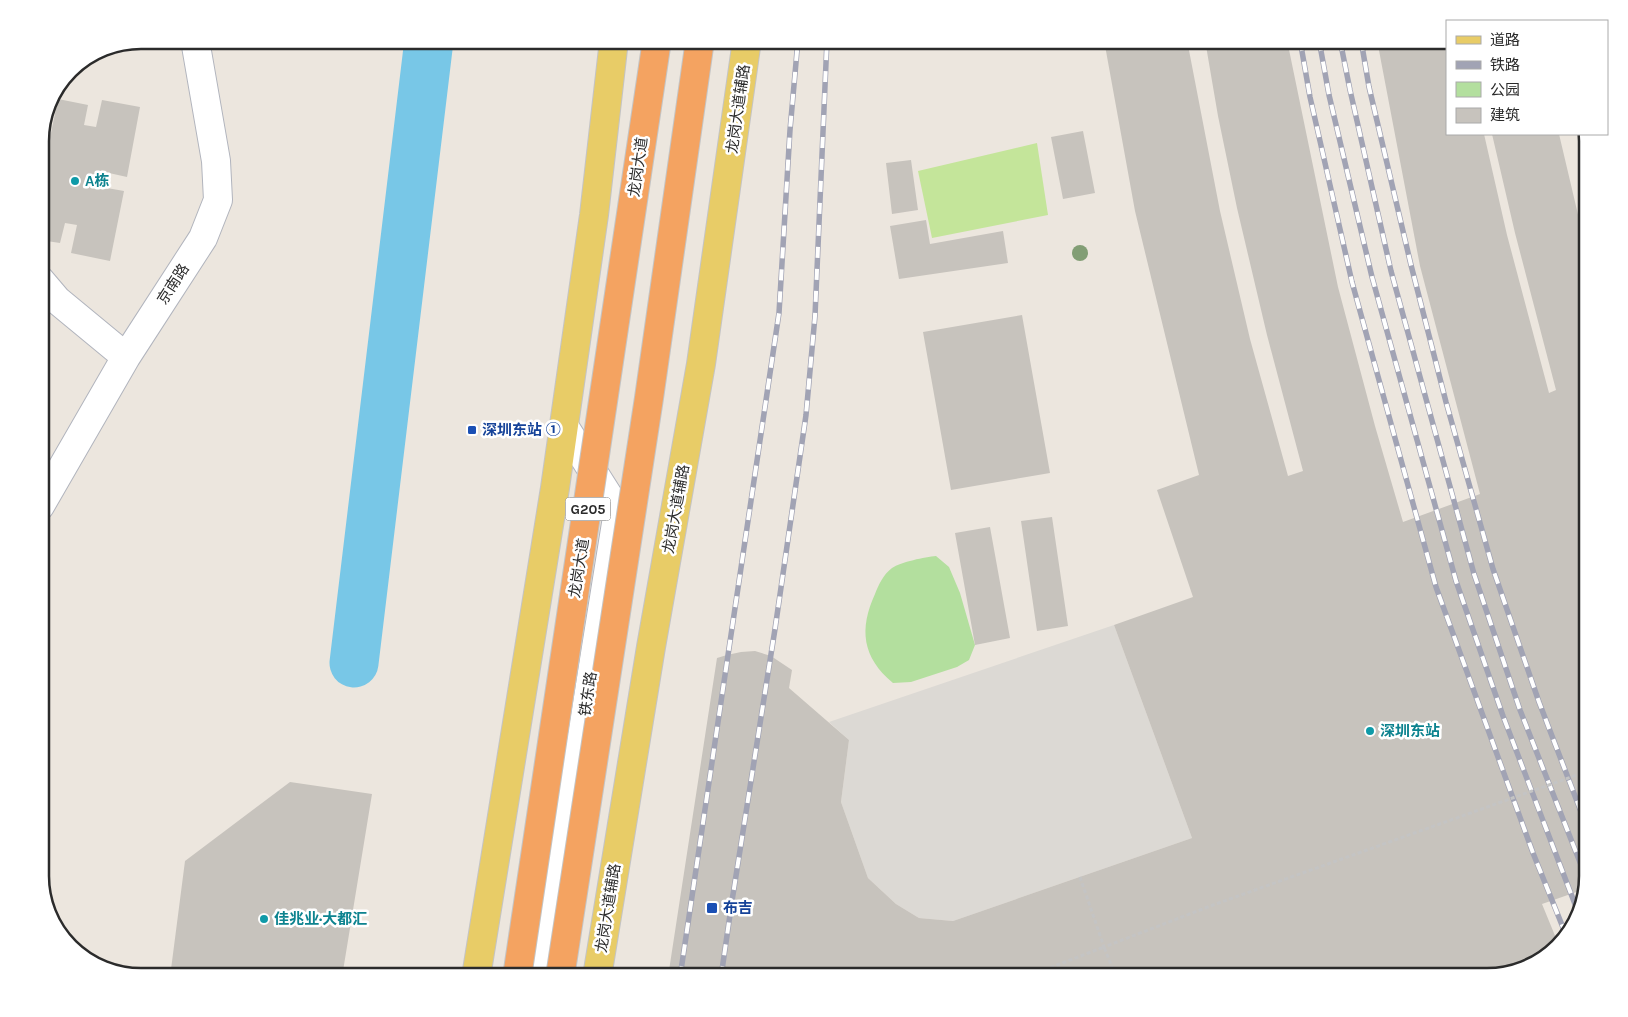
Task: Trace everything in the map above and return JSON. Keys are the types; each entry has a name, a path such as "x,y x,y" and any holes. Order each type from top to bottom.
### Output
{"highway":[{"name":"龙岗大道","path":"518,968 656,49"},
{"name":"G205","path":"561,968 650,388 699,49"}],"main road":[{"path":"477,968 564,426 594,215 613,49"},
{"name":"龙岗大道辅路","path":"598,968 651,647 702,364 747,49"}],"street":[{"name":"京南路","path":"49,490 126,357 203,238 218,200 216,161 197,49"},
{"path":"49,291 57,300 126,357"},
{"name":"铁东路","path":"544,968 618,511 564,426"}],"path":[{"path":"1049,968 1213,905 1579,774"},
{"path":"1080,877 1112,968"}],"green space":[{"path":"1037,143 1048,215 932,238 918,171"},
{"path":"936,556 949,567 960,593 975,645 969,660 957,667 911,682 893,683 875,663 869,653 865,631 870,607 882,580 892,568 907,562"}],"shaded area":[{"path":"1114,625 1192,838 953,921 919,918 896,904 868,878 841,802 849,740 829,722"}],"building":[{"path":"1106,49 1189,49 1220,211 1250,339 1288,476 1303,471 1267,335 1237,208 1207,49 1289,49 1338,287 1403,522 1480,494 1420,266 1379,49 1446,49 1446,135 1484,135 1507,235 1549,393 1556,390 1515,233 1492,135 1559,135 1579,219 1579,876 1577,892 1542,904 1556,937 1543,949 1522,961 1511,965 1487,968 669,968 717,658 727,655 755,651 771,656 792,670 789,688 849,740 841,802 868,878 896,904 919,918 953,921 1192,838 1114,625 1193,597 1157,490 1199,475 1135,211"},
{"name":"A栋","path":"59,99 88,105 84,125 96,127 102,100 140,107 127,177 109,173 107,188 124,191 110,261 71,253 77,225 65,223 60,243 49,241 49,142"},
{"path":"1083,131 1095,193 1063,199 1051,137"},
{"path":"911,160 918,210 892,214 886,163"},
{"path":"926,220 930,244 1003,231 1008,263 899,279 890,226"},
{"path":"1022,315 1050,473 951,490 923,332"},
{"path":"1052,517 1068,626 1037,631 1021,521"},
{"path":"990,527 1010,638 975,645 955,533"},
{"name":"佳兆业·大都汇","path":"290,782 372,794 343,968 171,968 185,861"}],"waterway":[{"path":"354,663 428,49"}],"railway":[{"path":"681,968 779,313 790,130 797,49"},
{"path":"722,968 806,415 815,316 827,49"},
{"path":"1302,49 1310,97 1352,282 1436,587 1533,853 1563,928"},
{"path":"1321,49 1329,95 1372,277 1456,581 1503,716 1575,903"},
{"path":"1342,49 1391,271 1474,574 1520,710 1579,860"},
{"path":"1363,49 1369,87 1411,265 1446,402 1493,569 1539,702 1579,806"}],"place":[{"name":"A栋","path":"75,181"},
{"name":"深圳东站 ①","path":"472,430"},
{"name":"深圳东站","path":"1370,731"},
{"name":"布吉","path":"712,908"},
{"name":"佳兆业·大都汇","path":"264,919"}]}
